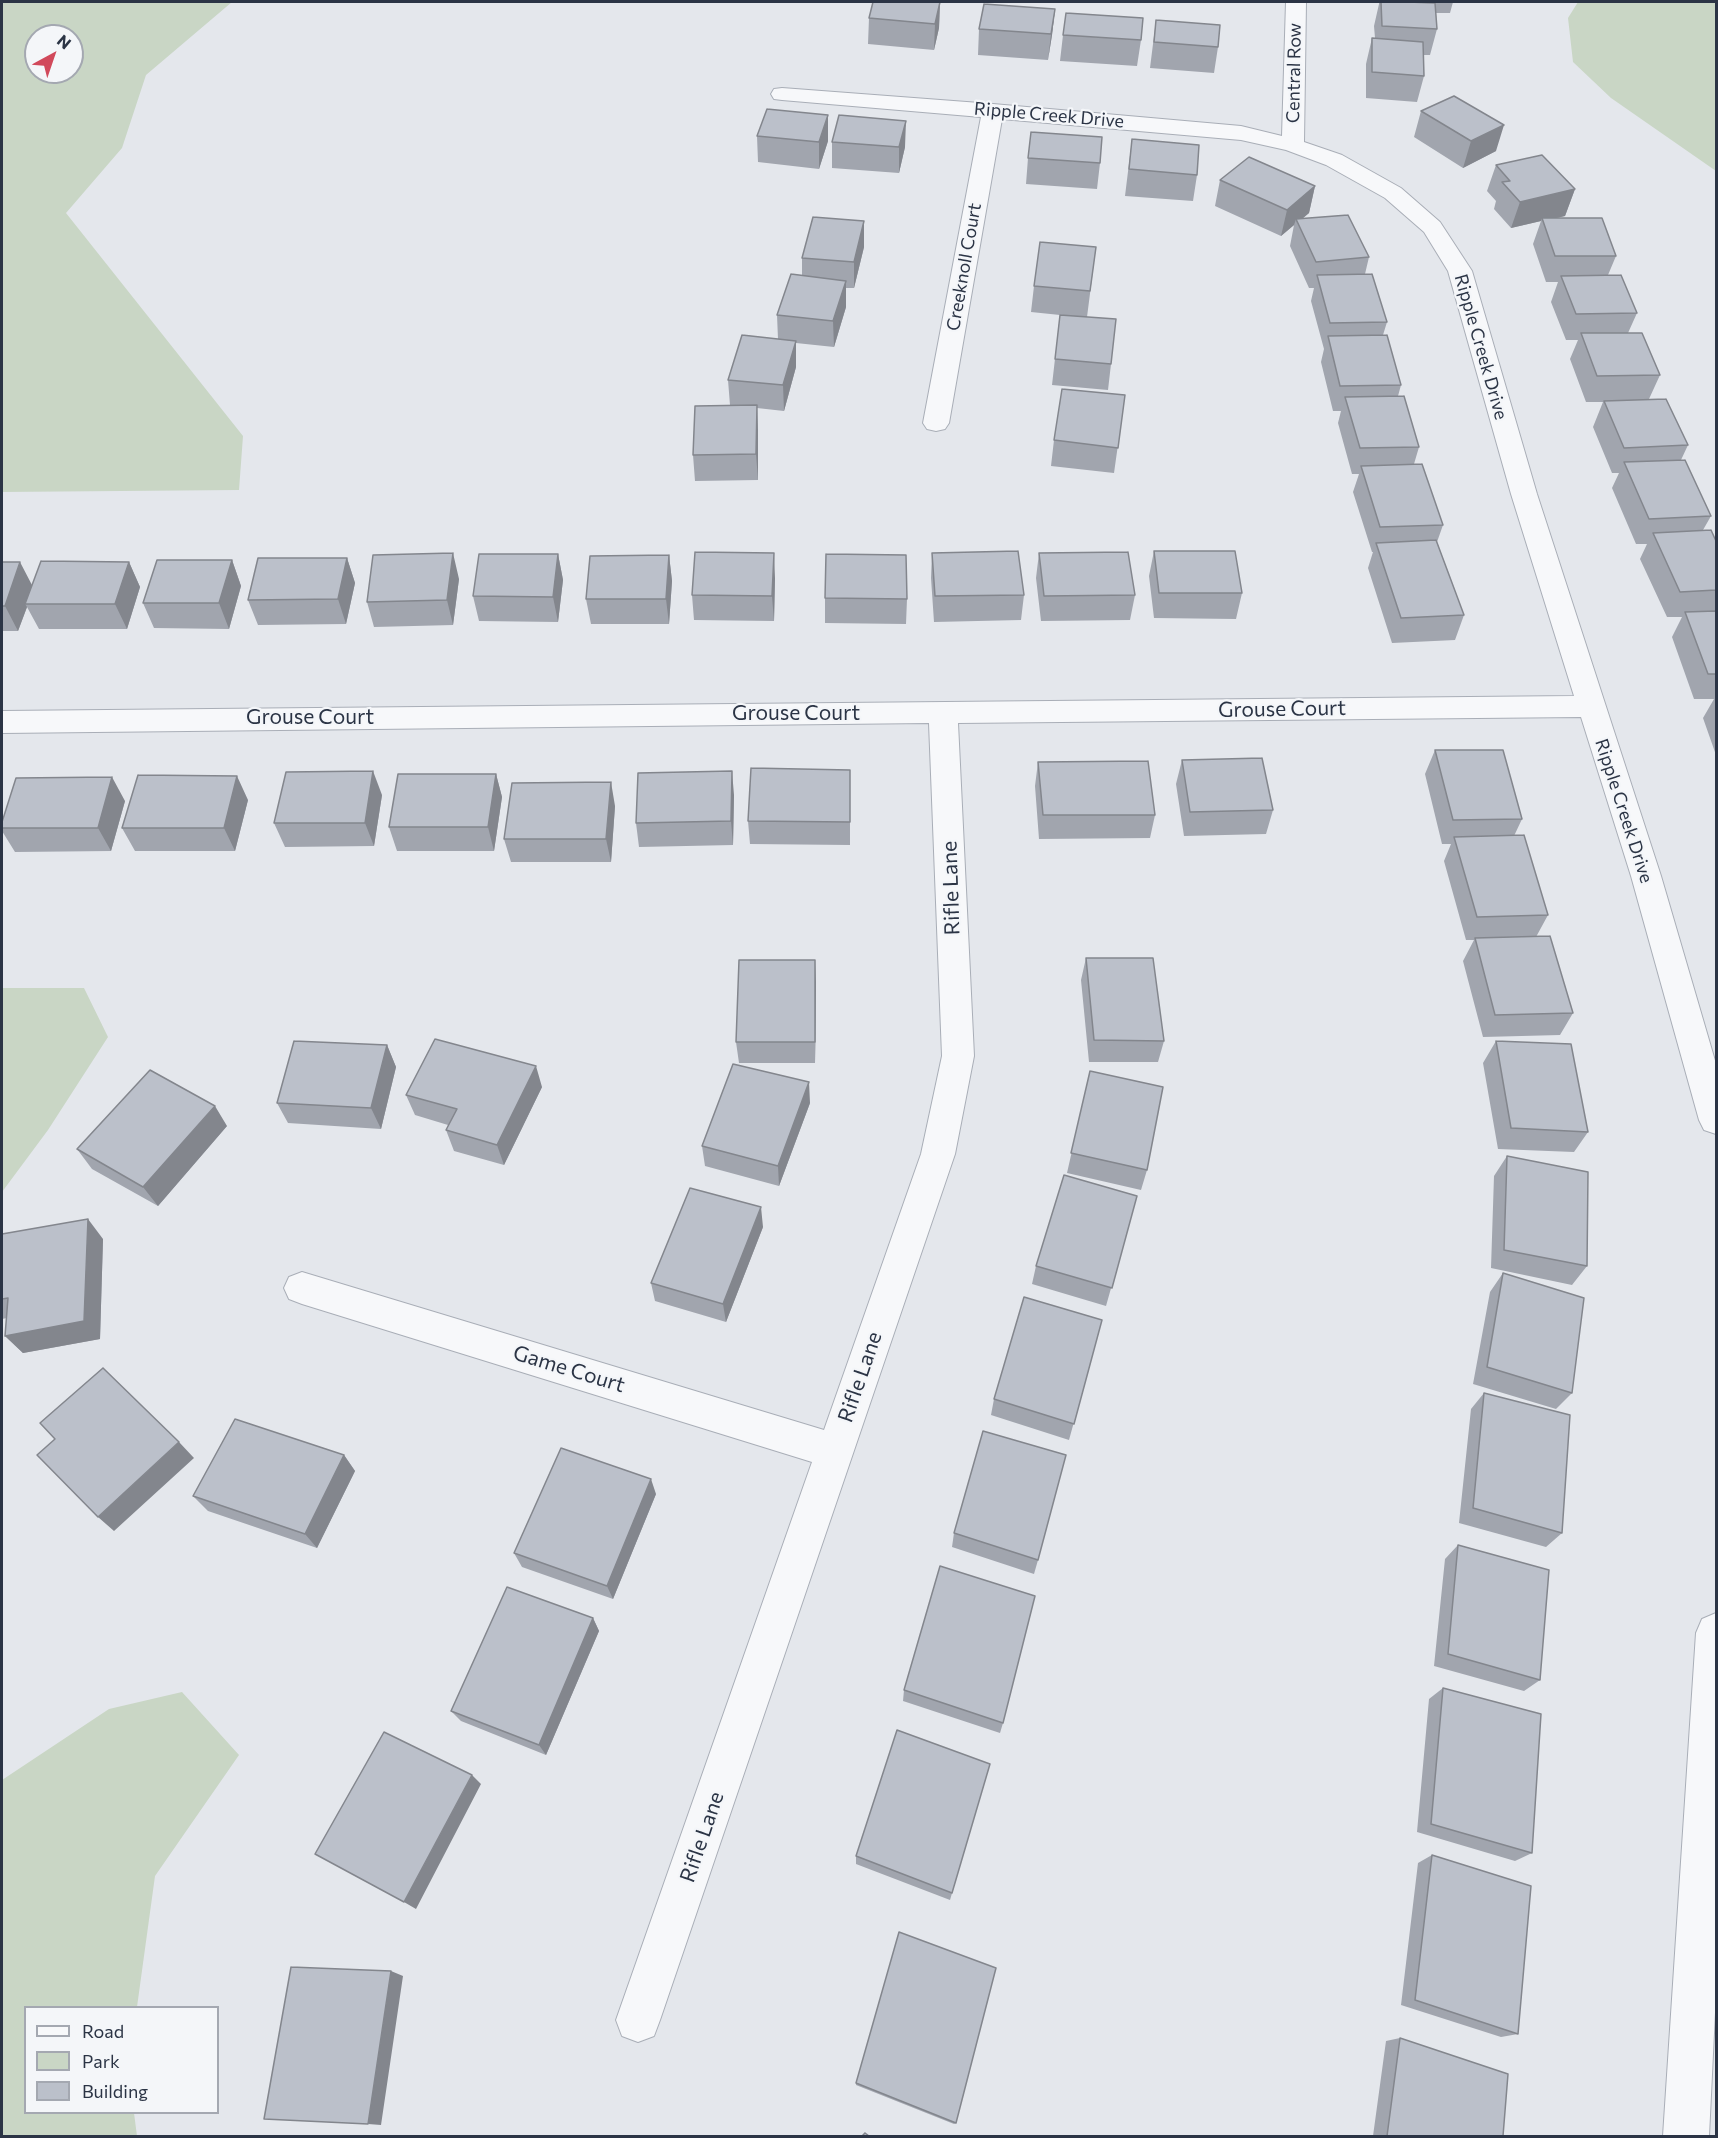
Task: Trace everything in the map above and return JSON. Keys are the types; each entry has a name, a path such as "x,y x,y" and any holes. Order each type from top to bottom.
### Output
{"street":[{"name":"Central Row","path":"1293,145 1296,2"},
{"name":"Ripple Creek Drive","path":"782,94 1205,128 1293,145 1334,160 1393,193 1432,227 1449,250 1460,272 1524,494 1646,876 1716,1120"},
{"name":"Creeknoll Court","path":"936,423 993,111"},
{"name":"Grouse Court","path":"2,722 1590,706"},
{"name":"Rifle Lane","path":"638,2020 938,1154 958,1056 943,712"},
{"name":"Game Court","path":"302,1288 835,1451"},
{"path":"1686,2136 1716,1634"}],"green space":[{"path":"2,2 232,2 146,75 122,148 66,213 243,436 239,490 2,492"},
{"path":"1578,2 1716,2 1716,171 1611,98 1573,62 1568,18"},
{"path":"2,988 84,988 108,1037 48,1130 2,1192"},
{"path":"182,1692 239,1755 155,1876 137,2006 24,2006 24,2114 134,2114 137,2136 2,2136 2,1780 109,1709"}],"building":[{"path":"873,2 940,2 935,24 869,18"},
{"path":"1381,2 1435,3 1437,29 1382,26"},
{"path":"984,4 1055,9 1051,34 979,29"},
{"path":"1066,13 1143,18 1141,40 1063,35"},
{"path":"1156,20 1220,25 1218,47 1154,42"},
{"path":"1372,38 1423,42 1424,76 1372,72"},
{"path":"1454,96 1504,125 1471,141 1421,111"},
{"path":"767,109 828,115 819,142 757,136"},
{"path":"839,115 906,121 899,147 832,142"},
{"path":"1031,132 1102,137 1100,163 1028,158"},
{"path":"1132,139 1199,145 1197,175 1129,169"},
{"path":"1542,155 1575,189 1520,202 1502,182 1510,181 1496,165"},
{"path":"1249,157 1315,186 1287,210 1220,180"},
{"path":"1348,215 1369,257 1316,262 1296,219"},
{"path":"813,217 864,221 854,262 802,258"},
{"path":"1542,218 1602,218 1616,256 1555,256"},
{"path":"1040,242 1096,247 1090,291 1034,286"},
{"path":"791,274 846,281 833,321 777,315"},
{"path":"1372,274 1387,322 1330,323 1317,275"},
{"path":"1621,275 1637,313 1576,314 1561,276"},
{"path":"1060,315 1116,319 1111,364 1055,359"},
{"path":"1581,333 1642,333 1660,375 1597,376"},
{"path":"742,335 796,341 783,385 728,380"},
{"path":"1387,335 1401,385 1340,386 1328,336"},
{"path":"1062,389 1125,395 1118,448 1054,440"},
{"path":"1404,396 1419,447 1360,448 1345,397"},
{"path":"1666,399 1688,445 1624,448 1604,401"},
{"path":"757,405 756,454 693,455 695,406"},
{"path":"1685,460 1711,516 1649,519 1624,462"},
{"path":"1422,464 1443,525 1380,527 1361,466"},
{"path":"1711,530 1716,541 1716,590 1680,592 1653,533"},
{"path":"1436,540 1464,615 1401,618 1376,543"},
{"path":"1018,551 1024,595 935,596 932,553"},
{"path":"1154,551 1235,551 1242,593 1159,593"},
{"path":"695,552 774,553 772,596 692,595"},
{"path":"1128,552 1135,595 1044,596 1039,553"},
{"path":"453,553 447,600 367,602 373,555"},
{"path":"479,554 558,554 553,597 473,596"},
{"path":"826,554 906,555 907,599 825,598"},
{"path":"669,555 666,599 586,599 590,556"},
{"path":"258,558 347,558 338,599 248,600"},
{"path":"157,560 232,560 219,603 143,603"},
{"path":"41,561 129,562 115,604 25,604"},
{"path":"2,562 20,562 5,606 2,606"},
{"path":"1716,611 1716,674 1708,674 1685,612"},
{"path":"1435,750 1503,750 1522,819 1453,820"},
{"path":"1262,758 1273,810 1190,812 1182,760"},
{"path":"1148,761 1155,815 1043,815 1038,762"},
{"path":"751,768 850,770 850,822 748,821"},
{"path":"373,771 365,823 274,823 286,772"},
{"path":"732,771 731,821 636,823 638,773"},
{"path":"398,774 496,774 488,827 389,827"},
{"path":"138,775 237,776 224,828 122,828"},
{"path":"112,777 98,828 2,828 16,778"},
{"path":"611,782 606,839 504,839 512,783"},
{"path":"1524,835 1548,915 1477,917 1454,837"},
{"path":"1550,936 1573,1013 1495,1015 1475,938"},
{"path":"1086,958 1153,958 1164,1041 1094,1040"},
{"path":"739,960 815,960 815,1042 736,1042"},
{"path":"435,1039 536,1066 497,1145 446,1130 457,1109 406,1095"},
{"path":"294,1041 387,1045 371,1108 277,1103"},
{"path":"1496,1041 1571,1044 1588,1132 1511,1128"},
{"path":"733,1064 809,1082 778,1166 702,1146"},
{"path":"150,1070 215,1106 143,1187 77,1149"},
{"path":"1090,1071 1163,1087 1147,1170 1071,1153"},
{"path":"1507,1156 1588,1172 1587,1266 1504,1250"},
{"path":"1064,1175 1137,1196 1112,1288 1036,1266"},
{"path":"690,1188 761,1207 723,1304 651,1283"},
{"path":"88,1219 84,1321 5,1336 8,1298 2,1299 2,1234"},
{"path":"1503,1273 1584,1298 1572,1393 1487,1367"},
{"path":"1024,1297 1102,1320 1074,1424 994,1399"},
{"path":"103,1368 179,1442 98,1517 37,1455 55,1439 40,1423"},
{"path":"1484,1393 1570,1415 1562,1533 1473,1508"},
{"path":"235,1419 344,1455 305,1534 193,1496"},
{"path":"983,1431 1066,1455 1038,1560 954,1533"},
{"path":"561,1448 651,1479 607,1586 514,1553"},
{"path":"1458,1545 1549,1570 1540,1680 1448,1654"},
{"path":"940,1566 1035,1596 1003,1723 904,1690"},
{"path":"507,1587 593,1618 539,1745 451,1711"},
{"path":"1443,1688 1541,1714 1532,1853 1431,1824"},
{"path":"897,1730 990,1764 952,1893 856,1856"},
{"path":"384,1732 472,1775 404,1902 315,1854"},
{"path":"1432,1855 1531,1886 1518,2034 1415,2000"},
{"path":"899,1932 996,1968 956,2123 856,2083"},
{"path":"291,1967 391,1971 368,2124 264,2119"},
{"path":"1400,2038 1508,2074 1503,2136 1387,2136"}]}
